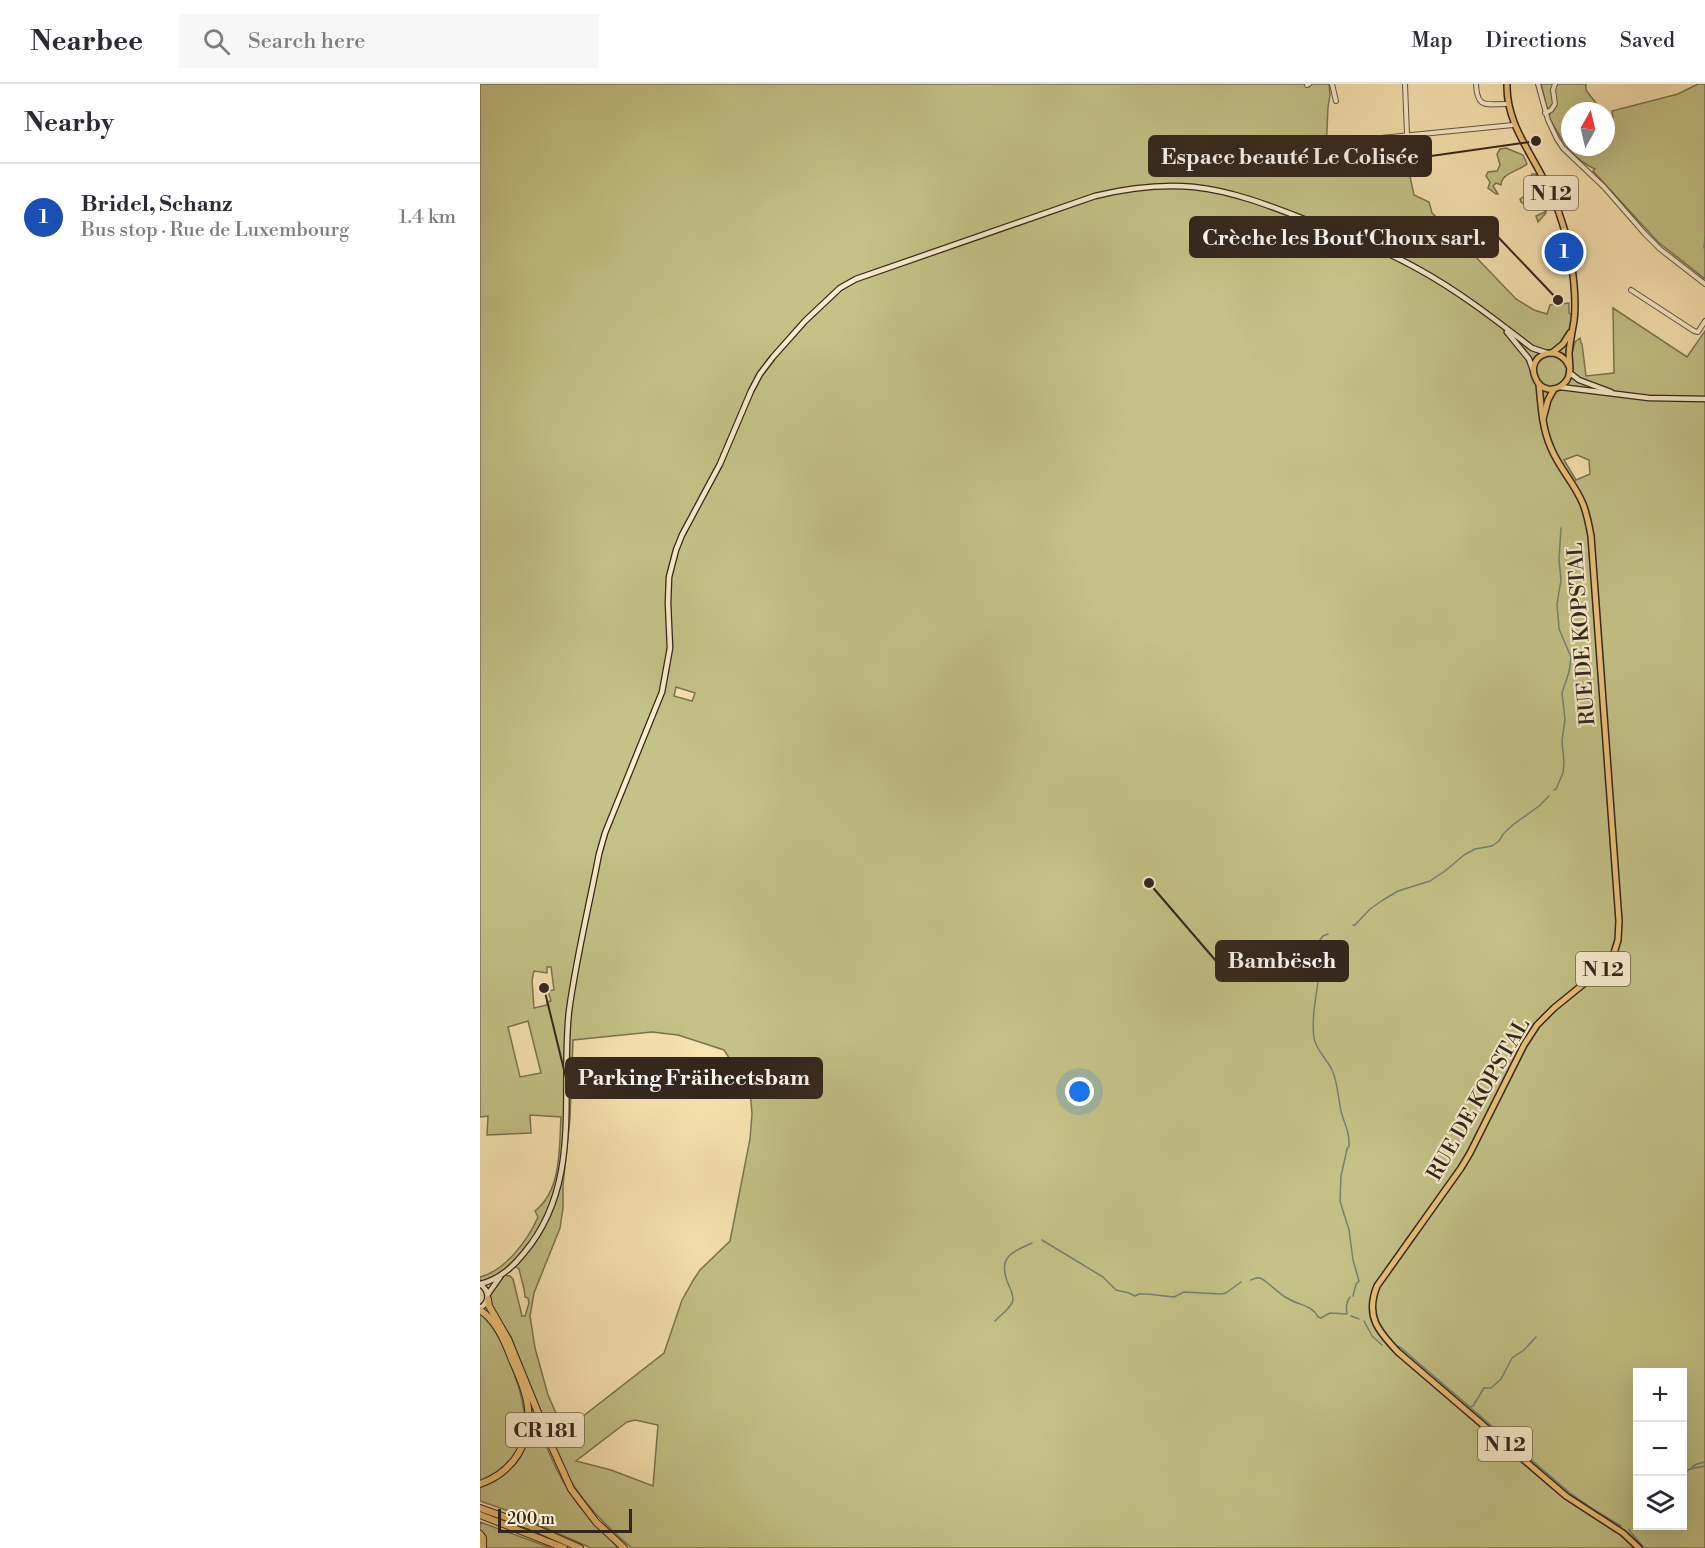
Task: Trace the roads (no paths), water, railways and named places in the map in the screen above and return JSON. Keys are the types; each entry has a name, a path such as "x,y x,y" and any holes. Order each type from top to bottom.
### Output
{"highway":[{"name":"CR 181","path":"488,1297 491,1311 508,1339 552,1447 572,1488 596,1522 624,1548"},
{"path":"480,1309 488,1316 505,1341 524,1389 528,1409 528,1426 517,1457 503,1472 480,1484"},
{"path":"480,1508 530,1526 580,1548"},
{"path":"480,1515 564,1548"},
{"path":"480,1534 483,1538 483,1548"}],"main road":[{"name":"N 12","path":"1507,84 1507,104 1513,124 1546,182 1569,250 1574,300 1569,370"},
{"path":"480,1309 484,1306 491,1288 521,1257 541,1230 549,1215 559,1184 567,1112 569,1013 573,989 605,833 662,692 670,648 669,577 676,550 720,464 760,374 772,357 840,288 856,279 1070,203 1114,191 1180,186 1214,190 1253,200 1363,242 1419,269 1449,287 1532,348 1563,357 1569,370 1579,380 1616,394"},
{"path":"1503,327 1529,359 1536,380 1549,389 1575,388 1604,394 1673,400 1705,399"},
{"path":"1533,370 1539,357 1563,344 1571,332"},
{"path":"1543,421 1548,400 1566,381 1569,370"},
{"name":"RUE DE KOPSTAL","path":"1539,384 1540,409 1551,449 1583,503 1591,536 1619,921 1618,940 1607,966 1554,1008 1537,1025 1524,1045 1465,1161 1377,1286 1373,1295 1372,1311 1373,1319 1382,1334 1406,1360 1566,1496 1623,1533 1639,1548"},
{"path":"480,1284 502,1275"},
{"path":"480,1284 485,1288 488,1297"}],"street":[{"path":"1332,84 1336,101"},
{"path":"1405,84 1407,135"},
{"path":"1476,84 1476,96 1482,104 1507,104"},
{"path":"1538,84 1545,113 1557,139 1567,153 1604,187 1660,249 1705,284"},
{"path":"1545,113 1555,104 1553,93 1555,84"},
{"path":"1334,163 1363,165 1365,147 1369,140 1513,124"},
{"path":"1631,290 1694,332 1698,332 1705,321"}],"waterway":[{"path":"1704,248 1705,237"},
{"path":"1554,790 1563,773 1562,741 1565,719 1562,693 1571,657 1559,629 1557,604 1561,580 1559,560 1561,528"},
{"path":"1353,925 1370,909 1398,891 1430,881 1464,855 1475,849 1492,846 1514,824 1549,796"},
{"path":"1328,934 1319,941 1319,973 1313,1030 1317,1047 1334,1075 1349,1136 1349,1146 1341,1176 1340,1201 1349,1230 1353,1260 1359,1281 1353,1296"},
{"path":"1042,1240 1103,1277 1116,1290 1135,1296 1147,1294 1174,1297 1184,1292 1221,1294 1241,1282"},
{"path":"995,1321 1009,1308 1013,1299 1005,1273 1006,1260 1014,1252 1032,1243"},
{"path":"1251,1280 1262,1279 1284,1296 1308,1308 1321,1318 1330,1313 1347,1314 1350,1297"},
{"path":"1351,1316 1359,1319"},
{"path":"1364,1321 1372,1336 1382,1345"},
{"path":"1470,1407 1473,1406 1484,1388 1491,1388 1501,1379 1512,1358 1524,1350 1536,1337"},
{"path":"1396,1346 1400,1347 1570,1493 1621,1526"},
{"path":"1692,1467 1705,1462"},
{"path":"1687,1471 1705,1466"},
{"path":"1629,1529 1644,1548"}],"place":[{"name":"Espace beauté Le Colisée","path":"1536,141"},
{"name":"Bridel, Schanz","path":"1564,252"},
{"name":"Crèche les Bout'Choux sarl.","path":"1558,300"},
{"name":"Bambësch","path":"1149,883"},
{"name":"Parking Fräiheetsbam","path":"544,988"}]}
